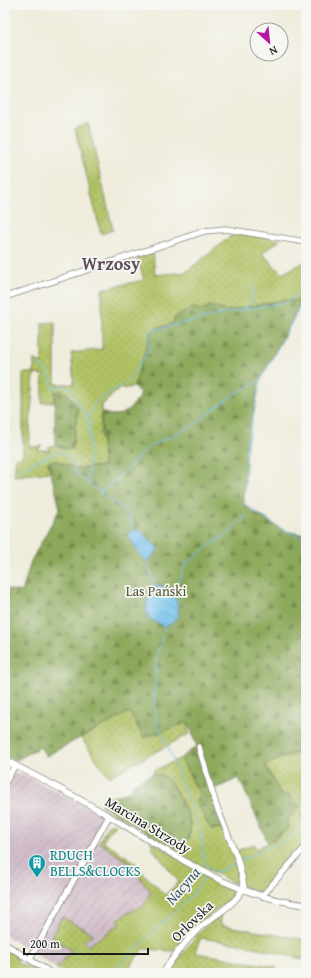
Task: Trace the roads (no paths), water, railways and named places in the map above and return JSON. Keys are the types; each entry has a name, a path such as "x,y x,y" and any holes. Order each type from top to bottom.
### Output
{"street":[{"path":"5,297 194,233 226,229 306,242"},
{"path":"199,747 216,805 239,862 244,886 242,891"},
{"name":"Marcina Strzody","path":"5,760 109,816 210,876 242,891 306,905"},
{"path":"5,783 15,765"},
{"path":"30,959 109,816"},
{"path":"262,896 306,846"},
{"name":"Orlovska","path":"163,973 174,956 193,934 237,897 242,891"},
{"path":"5,944 51,973"}],"water":[{"path":"131,531 141,531 157,547 158,550 147,561 144,560 139,554 128,535"},
{"path":"155,585 166,588 170,591 177,603 179,615 172,623 165,627 150,619 146,612 147,601"}],"waterway":[{"path":"127,383 149,349 149,331 240,310 251,303 254,287"},
{"path":"242,310 287,302 306,288"},
{"path":"306,297 261,379 247,444 244,504 285,531 306,538"},
{"path":"37,363 49,373 53,388 64,386 71,389 71,393 89,421 90,454 88,482"},
{"path":"100,492 116,480 148,447 194,425 230,397 261,380"},
{"path":"86,419 97,401 123,384"},
{"path":"15,471 59,451 70,457 77,475 121,507 129,515 132,530"},
{"path":"5,472 11,472"},
{"path":"177,599 176,588 185,565 207,547 227,535 246,515"},
{"path":"147,561 155,585"},
{"path":"163,634 156,659 154,709 158,725 174,761 201,832 204,861 210,870"},
{"name":"Nacyna","path":"240,861 281,842 306,825"},
{"name":"Nacyna","path":"211,870 218,872 235,864"},
{"name":"Nacyna","path":"111,973 194,893 206,875"}],"place":[{"name":"RDUCH BELLS&CLOCKS","path":"37,878"}],"district":[{"name":"Wrzosy","path":"111,264"}],"park label":[{"name":"Las Pański","path":"156,591"}]}
